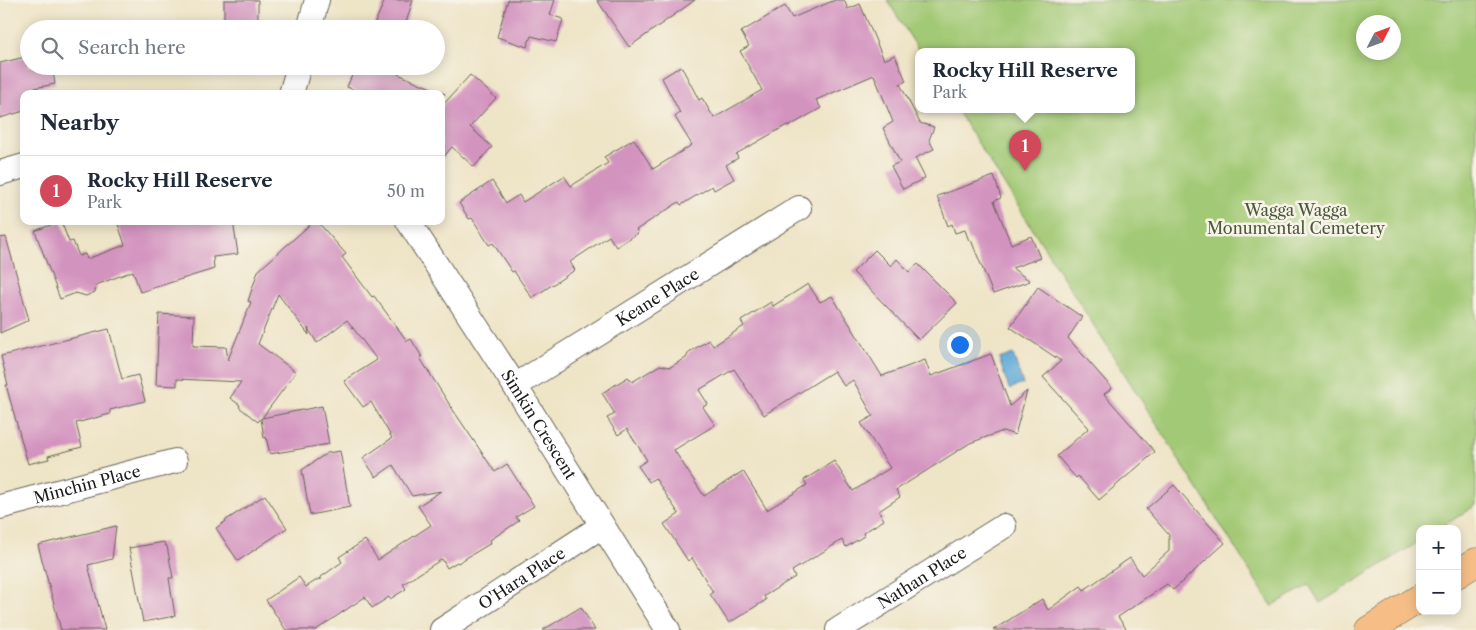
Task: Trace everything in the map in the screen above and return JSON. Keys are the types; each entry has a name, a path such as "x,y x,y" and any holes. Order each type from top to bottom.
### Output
{"main road":[{"path":"1461,571 1476,562"},
{"path":"1369,630 1416,601"}],"street":[{"path":"311,20 317,0"},
{"path":"292,90 296,75"},
{"path":"0,173 20,167"},
{"name":"Keane Place","path":"515,386 798,208"},
{"name":"Simkin Crescent","path":"411,225 515,386 668,630"},
{"name":"Minchin Place","path":"0,507 175,462"},
{"name":"O'Hara Place","path":"442,630 602,526"},
{"name":"Nathan Place","path":"838,630 1004,526"}],"green space":[{"name":"Wagga Wagga Monumental Cemetery","path":"887,0 1476,0 1476,505 1445,525 1416,525 1416,543 1320,603 1309,585 1272,606 959,113 1135,113 1135,48 917,48"}],"water":[{"path":"1013,354 1023,384 1009,389 999,359"}],"building":[{"path":"224,0 258,0 258,20 224,20"},
{"path":"385,0 413,0 407,20 376,20"},
{"path":"508,0 555,0 550,15 563,19 556,42 531,36 527,47 497,37"},
{"path":"597,0 695,0 629,47"},
{"path":"835,0 844,0 848,9 860,4 884,60 895,55 906,81 900,84 920,123 934,127 929,140 934,149 915,158 925,178 903,189 891,166 900,162 883,128 893,122 874,75 816,100 821,108 736,154 738,158 726,165 734,179 714,190 712,186 681,205 679,202 636,230 638,233 616,247 609,236 570,262 575,270 532,298 493,243 489,245 472,218 469,219 459,203 492,181 506,203 519,195 523,202 564,176 571,186 608,163 604,157 634,139 653,169 692,145 675,117 680,113 662,78 681,66 699,100 702,98 714,118 762,90 740,51 749,46 741,32 785,6 792,18"},
{"path":"20,58 20,75 54,75 55,84 29,90 20,90 20,112 0,118 0,63"},
{"path":"352,75 400,75 436,90 354,90 347,87"},
{"path":"470,75 496,98 470,127 492,147 474,167 452,147 445,155 445,103"},
{"path":"994,176 1001,198 994,201 1011,244 1031,236 1040,258 1012,268 1030,281 993,294 971,240 969,241 965,230 955,233 952,224 948,226 937,196"},
{"path":"51,225 63,225 69,242 73,241 79,256 85,254 87,259 125,245 118,225 234,225 238,254 213,257 214,269 140,292 133,271 96,285 95,292 86,296 76,293 60,299 35,231"},
{"path":"310,225 321,225 346,254 342,257 372,297 374,296 407,341 411,339 422,357 420,358 495,472 507,464 534,506 516,517 519,521 490,540 491,543 458,563 447,568 442,559 403,584 406,589 390,599 389,597 372,608 365,597 316,630 286,630 266,600 299,577 306,587 320,578 321,580 321,577 342,562 339,557 365,540 378,560 431,525 418,506 441,491 412,496 393,465 376,477 363,458 392,438 371,402 363,407 344,381 377,360 347,320 317,343 308,328 309,335 278,294 258,344 296,372 262,418 322,406 329,444 270,454 266,437 264,438 261,418 258,422 230,398 241,382 177,379 177,386 156,385 159,314 194,316 193,346 226,347 228,360 251,302 248,301 258,271"},
{"path":"6,237 29,320 0,333 0,238"},
{"path":"875,250 891,266 897,259 909,272 918,264 957,303 919,340 853,272"},
{"path":"808,284 820,302 832,296 882,376 925,360 931,376 991,354 1010,406 1027,391 1015,435 1003,431 970,443 896,490 900,497 879,511 884,520 863,533 864,536 846,547 842,540 792,571 795,577 764,596 766,600 729,623 710,594 713,592 692,558 688,561 664,524 679,514 655,478 649,482 638,466 647,460 627,429 618,435 607,418 615,414 602,393 628,377 632,382 660,365 670,367 686,358 689,352 709,340 713,346 744,326 741,321 771,302 773,306","holes":["734,369 764,415 834,371 844,386 853,380 873,416 861,423 890,468 853,491 834,461 804,480 807,485 767,510 743,471 704,496 674,450 715,425 703,407 708,404 699,390"]},
{"path":"1038,287 1082,317 1068,338 1112,388 1104,394 1155,452 1099,500 1057,456 1089,428 1043,377 1061,361 1010,327"},
{"path":"109,329 122,379 138,375 145,401 110,410 110,414 76,423 82,447 48,456 49,459 28,464 6,385 8,385 1,356"},
{"path":"340,451 350,507 310,515 302,470 327,453"},
{"path":"1174,485 1225,543 1173,590 1167,584 1118,617 1127,630 993,630 1042,599 1048,610 1081,586 1084,590 1130,558 1142,575 1169,551 1169,535 1146,509"},
{"path":"265,495 287,528 238,561 216,528"},
{"path":"116,526 112,559 88,565 105,630 61,630 38,545"},
{"path":"164,542 165,546 167,546 173,578 169,578 175,616 143,622 129,548"},
{"path":"581,607 595,630 543,630"}],"place":[{"name":"Rocky Hill Reserve","path":"1025,171"}]}
